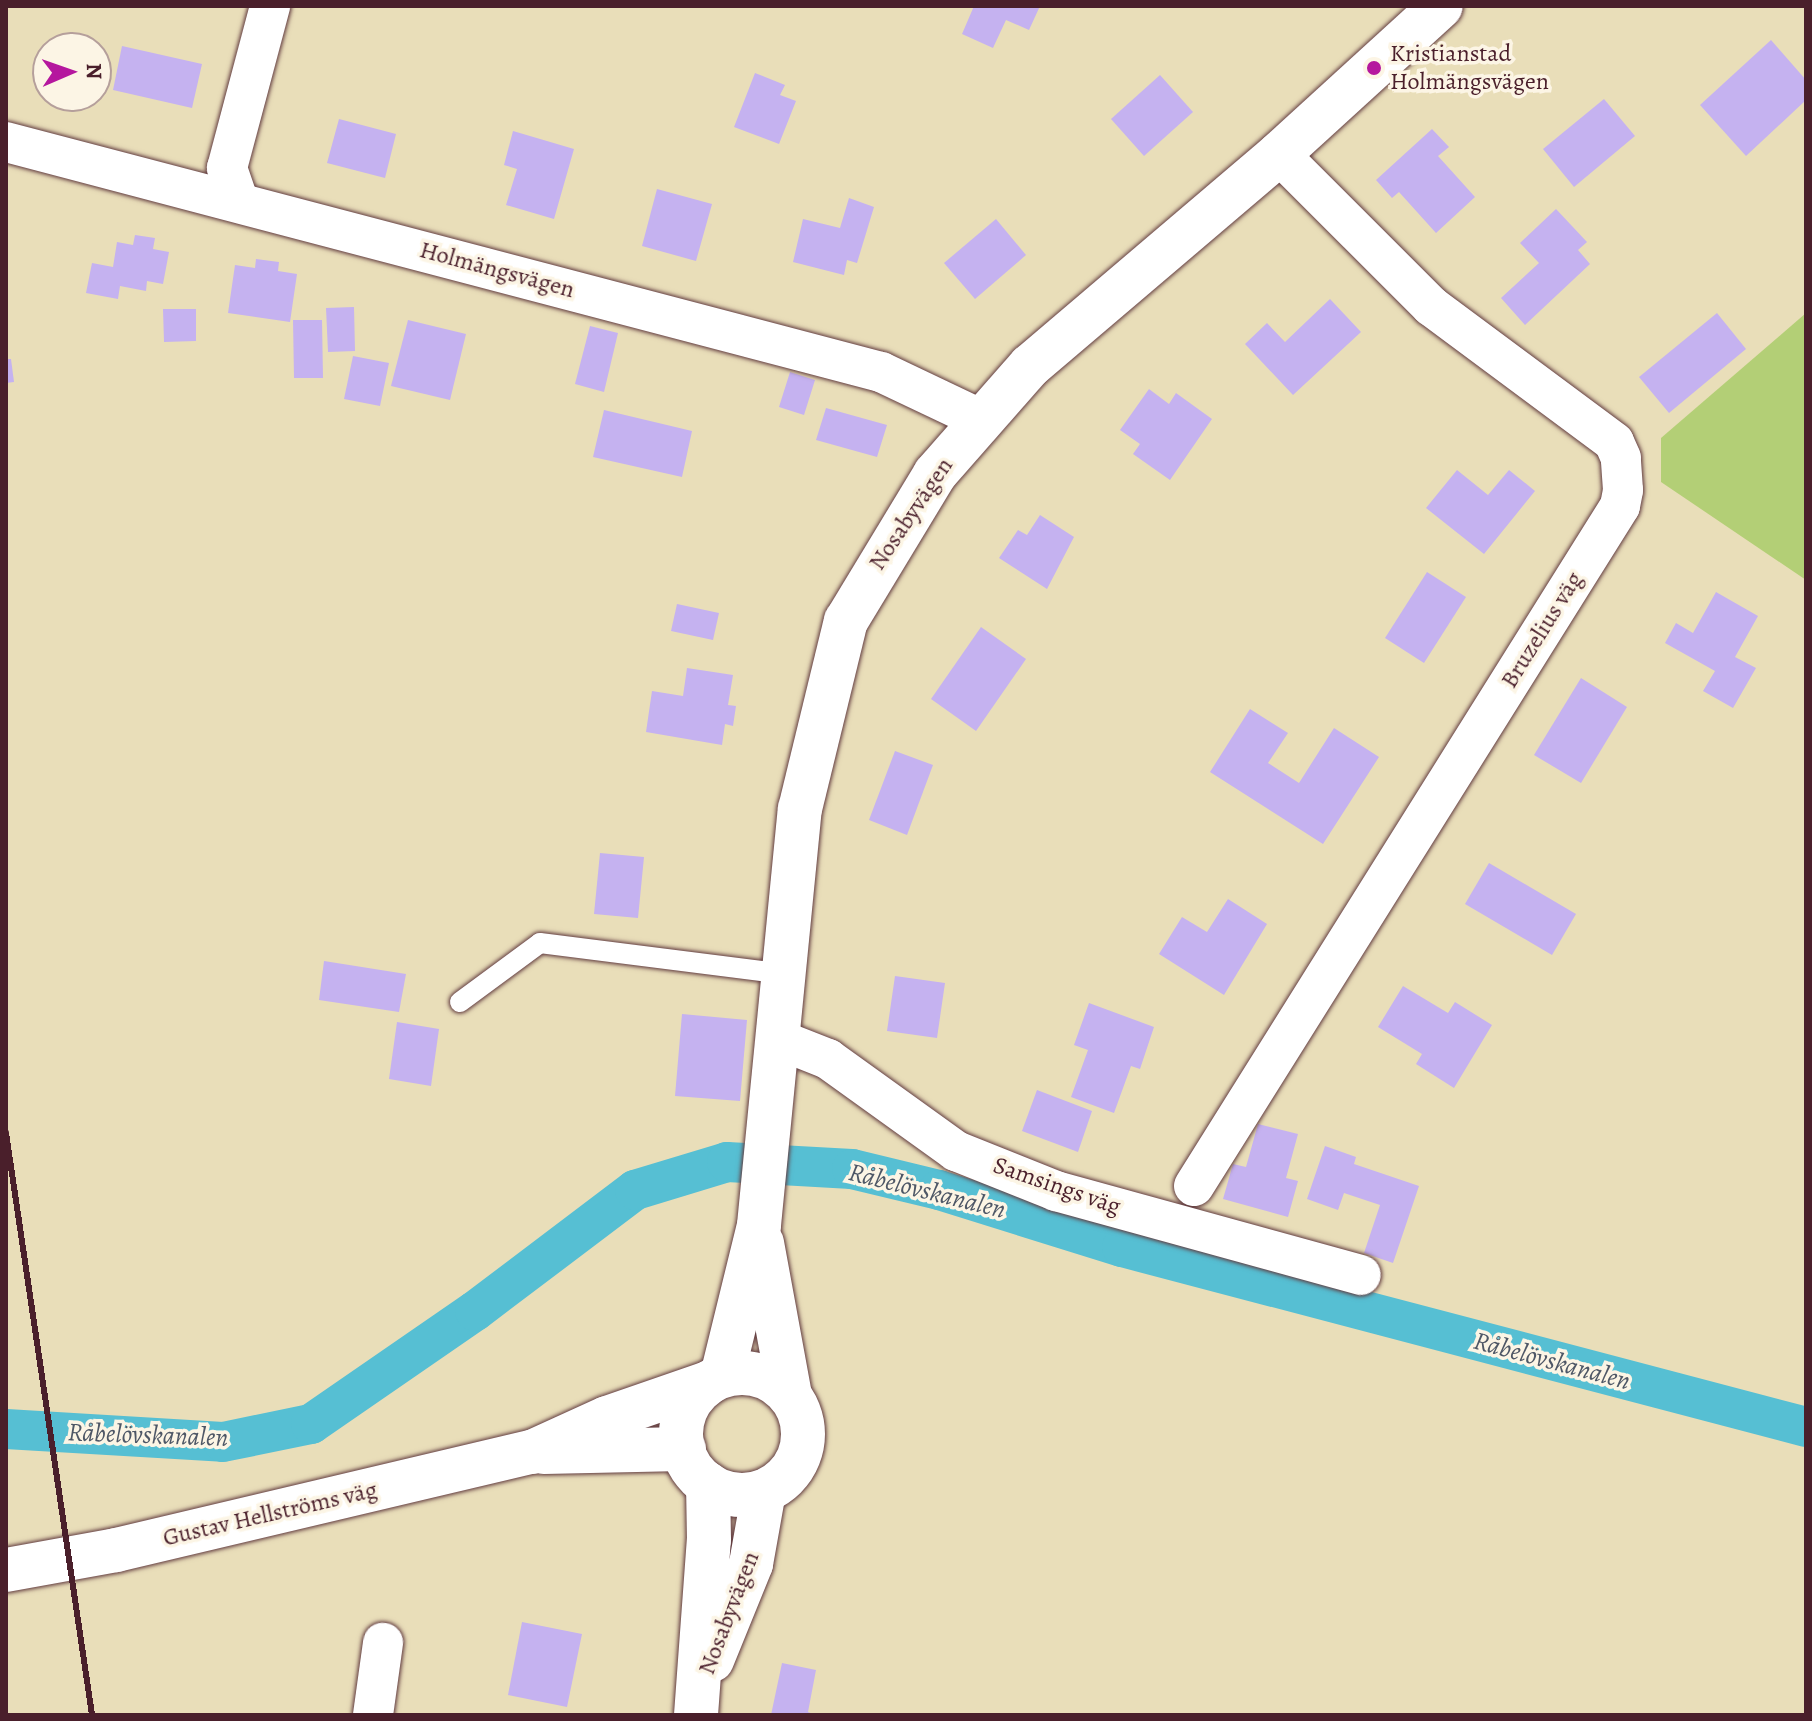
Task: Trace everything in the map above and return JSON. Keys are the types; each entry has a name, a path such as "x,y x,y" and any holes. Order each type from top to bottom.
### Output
{"main road":[{"name":"Nosabyvägen","path":"715,1380 760,1210 780,1040 800,809 846,621 926,486 980,419 1118,287 1279,154 1441,6"},
{"name":"Nosabyvägen","path":"760,1210 790,1395"},
{"path":"759,1375 790,1395 802,1421 801,1449 787,1475 764,1491 735,1494 708,1484 684,1449 685,1412 715,1380 759,1375"},
{"name":"Gustav Hellströms väg","path":"6,1570 116,1550 532,1452 607,1418 715,1380"},
{"name":"Gustav Hellströms väg","path":"532,1452 684,1449"},
{"name":"Nosabyvägen","path":"698,1701 708,1484"},
{"name":"Nosabyvägen","path":"698,1701 751,1564 764,1491"}],"street":[{"path":"238,200 227,168 270,6"},
{"name":"Holmängsvägen","path":"6,142 238,200 881,372 980,419"},
{"name":"Bruzelius väg","path":"1194,1186 1620,506 1623,490 1621,458 1614,442 1431,306 1279,154"},
{"name":"Samsings väg","path":"780,1040 828,1059 956,1151 1056,1191 1361,1275"},
{"path":"373,1715 383,1643"}],"lane":[{"path":"460,1002 540,943 785,974"}],"green space":[{"path":"1806,313 1806,580 1661,482 1661,438"}],"building":[{"path":"974,6 1040,6 1029,30 1006,20 993,48 962,34"},
{"path":"1771,40 1806,80 1806,100 1746,156 1700,105"},
{"path":"122,46 202,64 192,108 113,90"},
{"path":"755,73 785,85 780,95 796,101 779,144 734,127"},
{"path":"1160,75 1193,112 1144,156 1111,119"},
{"path":"1604,99 1635,136 1574,187 1543,149"},
{"path":"339,119 396,134 385,178 327,163"},
{"path":"1432,129 1449,147 1438,156 1475,197 1436,233 1399,192 1392,198 1376,180"},
{"path":"513,131 574,149 554,219 506,205 517,169 504,165"},
{"path":"657,189 712,204 696,261 642,246"},
{"path":"849,198 874,207 857,263 847,260 844,275 793,262 803,219 840,228"},
{"path":"1556,209 1587,242 1578,250 1590,264 1525,325 1501,298 1539,263 1520,243"},
{"path":"996,219 1026,255 975,299 944,263"},
{"path":"135,235 155,238 153,249 169,252 163,284 147,281 146,291 120,286 118,299 86,293 92,263 113,267 117,242 133,245"},
{"path":"256,259 279,262 278,271 297,274 290,322 228,313 235,265 255,268"},
{"path":"1330,299 1361,332 1293,395 1245,344 1267,323 1285,342"},
{"path":"354,307 355,351 328,352 326,308"},
{"path":"163,309 196,309 196,341 164,342"},
{"path":"1717,313 1746,349 1669,413 1639,377"},
{"path":"293,320 322,320 323,378 294,378"},
{"path":"408,320 466,334 450,400 391,386"},
{"path":"590,326 618,333 604,392 575,384"},
{"path":"353,356 389,363 380,406 344,399"},
{"path":"6,359 11,359 14,382 6,383"},
{"path":"790,372 815,380 804,415 779,407"},
{"path":"1149,389 1169,404 1176,393 1212,419 1170,480 1133,454 1140,444 1120,430"},
{"path":"826,408 887,425 877,457 816,440"},
{"path":"604,410 692,431 682,477 593,457"},
{"path":"1457,470 1488,495 1509,470 1535,491 1484,554 1426,508"},
{"path":"1040,515 1074,537 1047,589 999,558 1018,530 1027,535"},
{"path":"1427,572 1466,597 1424,663 1385,638"},
{"path":"1716,592 1758,616 1735,657 1756,668 1733,708 1703,691 1715,671 1665,643 1676,623 1693,633"},
{"path":"677,604 719,613 713,640 671,631"},
{"path":"981,627 1026,659 976,731 931,699"},
{"path":"687,668 733,675 728,705 736,706 733,726 725,724 722,745 646,732 652,691 683,696"},
{"path":"1581,678 1627,707 1581,783 1534,755"},
{"path":"1250,709 1288,733 1268,763 1299,783 1334,728 1379,757 1323,844 1210,772"},
{"path":"895,751 933,765 907,835 869,820"},
{"path":"600,853 644,857 638,918 594,914"},
{"path":"1489,863 1576,914 1552,955 1465,904"},
{"path":"1228,899 1267,924 1224,995 1159,954 1182,917 1207,932"},
{"path":"324,961 406,974 399,1012 319,1000"},
{"path":"895,976 945,983 937,1038 887,1031"},
{"path":"1403,986 1448,1013 1455,1002 1492,1025 1454,1088 1416,1064 1422,1054 1378,1027"},
{"path":"1089,1003 1154,1027 1140,1069 1131,1066 1114,1113 1071,1097 1088,1050 1074,1045"},
{"path":"682,1014 747,1020 740,1101 675,1096"},
{"path":"397,1022 439,1029 431,1086 389,1079"},
{"path":"1037,1090 1092,1111 1078,1152 1022,1131"},
{"path":"1258,1124 1298,1134 1286,1178 1298,1181 1288,1217 1223,1199 1233,1164 1246,1167"},
{"path":"1325,1146 1356,1157 1354,1164 1419,1186 1393,1263 1364,1253 1380,1205 1344,1193 1338,1210 1307,1199"},
{"path":"522,1622 582,1634 567,1707 508,1695"},
{"path":"782,1663 816,1670 808,1712 816,1715 771,1715"}],"waterway":[{"name":"Råbelövskanalen","path":"6,1429 223,1442 311,1424 475,1311 635,1190 727,1162 852,1169 939,1190 1122,1247 1806,1427"}],"railway":[{"path":"6,1133 92,1715"}],"place":[{"name":"Kristianstad Holmängsvägen","path":"1374,68"}]}
